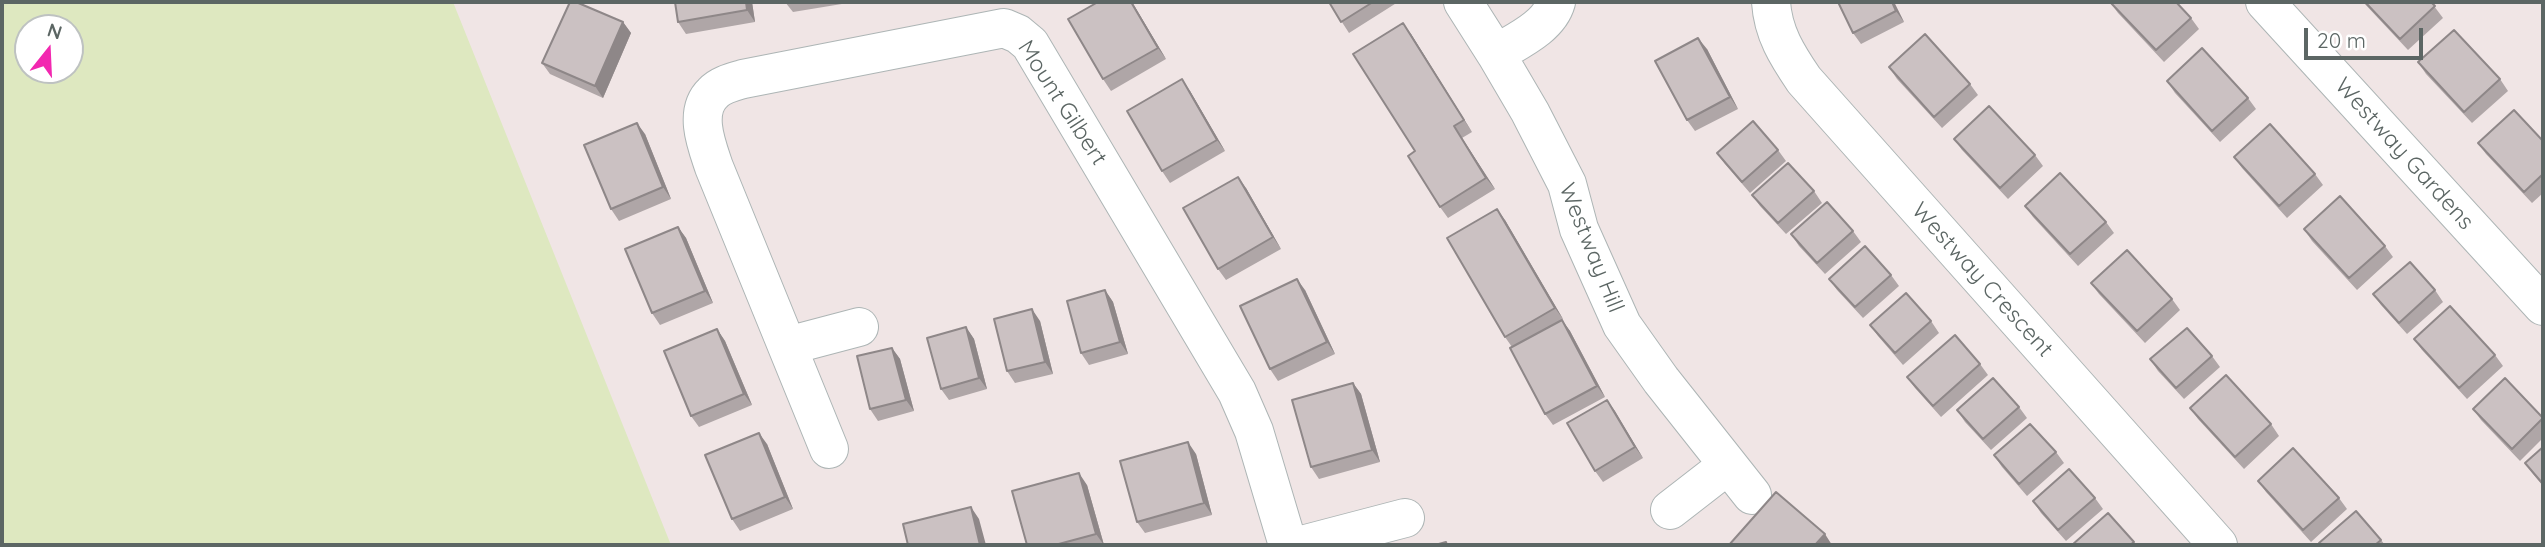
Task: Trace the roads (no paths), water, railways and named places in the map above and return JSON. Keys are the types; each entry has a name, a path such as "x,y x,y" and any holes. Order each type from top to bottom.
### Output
{"street":[{"name":"Westway Hill","path":"1464,2 1496,54 1567,184 1578,229 1622,325 1661,380 1752,495"},
{"path":"1496,54 1544,22 1556,2"},
{"name":"Westway Crescent","path":"1771,2 1774,28 1786,54 1804,80 2218,545"},
{"name":"Westway Gardens","path":"2265,2 2543,306"},
{"name":"Mount Gilbert","path":"829,449 705,139 705,105 712,93 743,79 1004,28 1018,34 1030,44 1045,67 1237,392 1254,431 1288,545"},
{"path":"787,346 859,327"},
{"path":"1670,510 1728,465"},
{"path":"1302,545 1405,518"}]}
